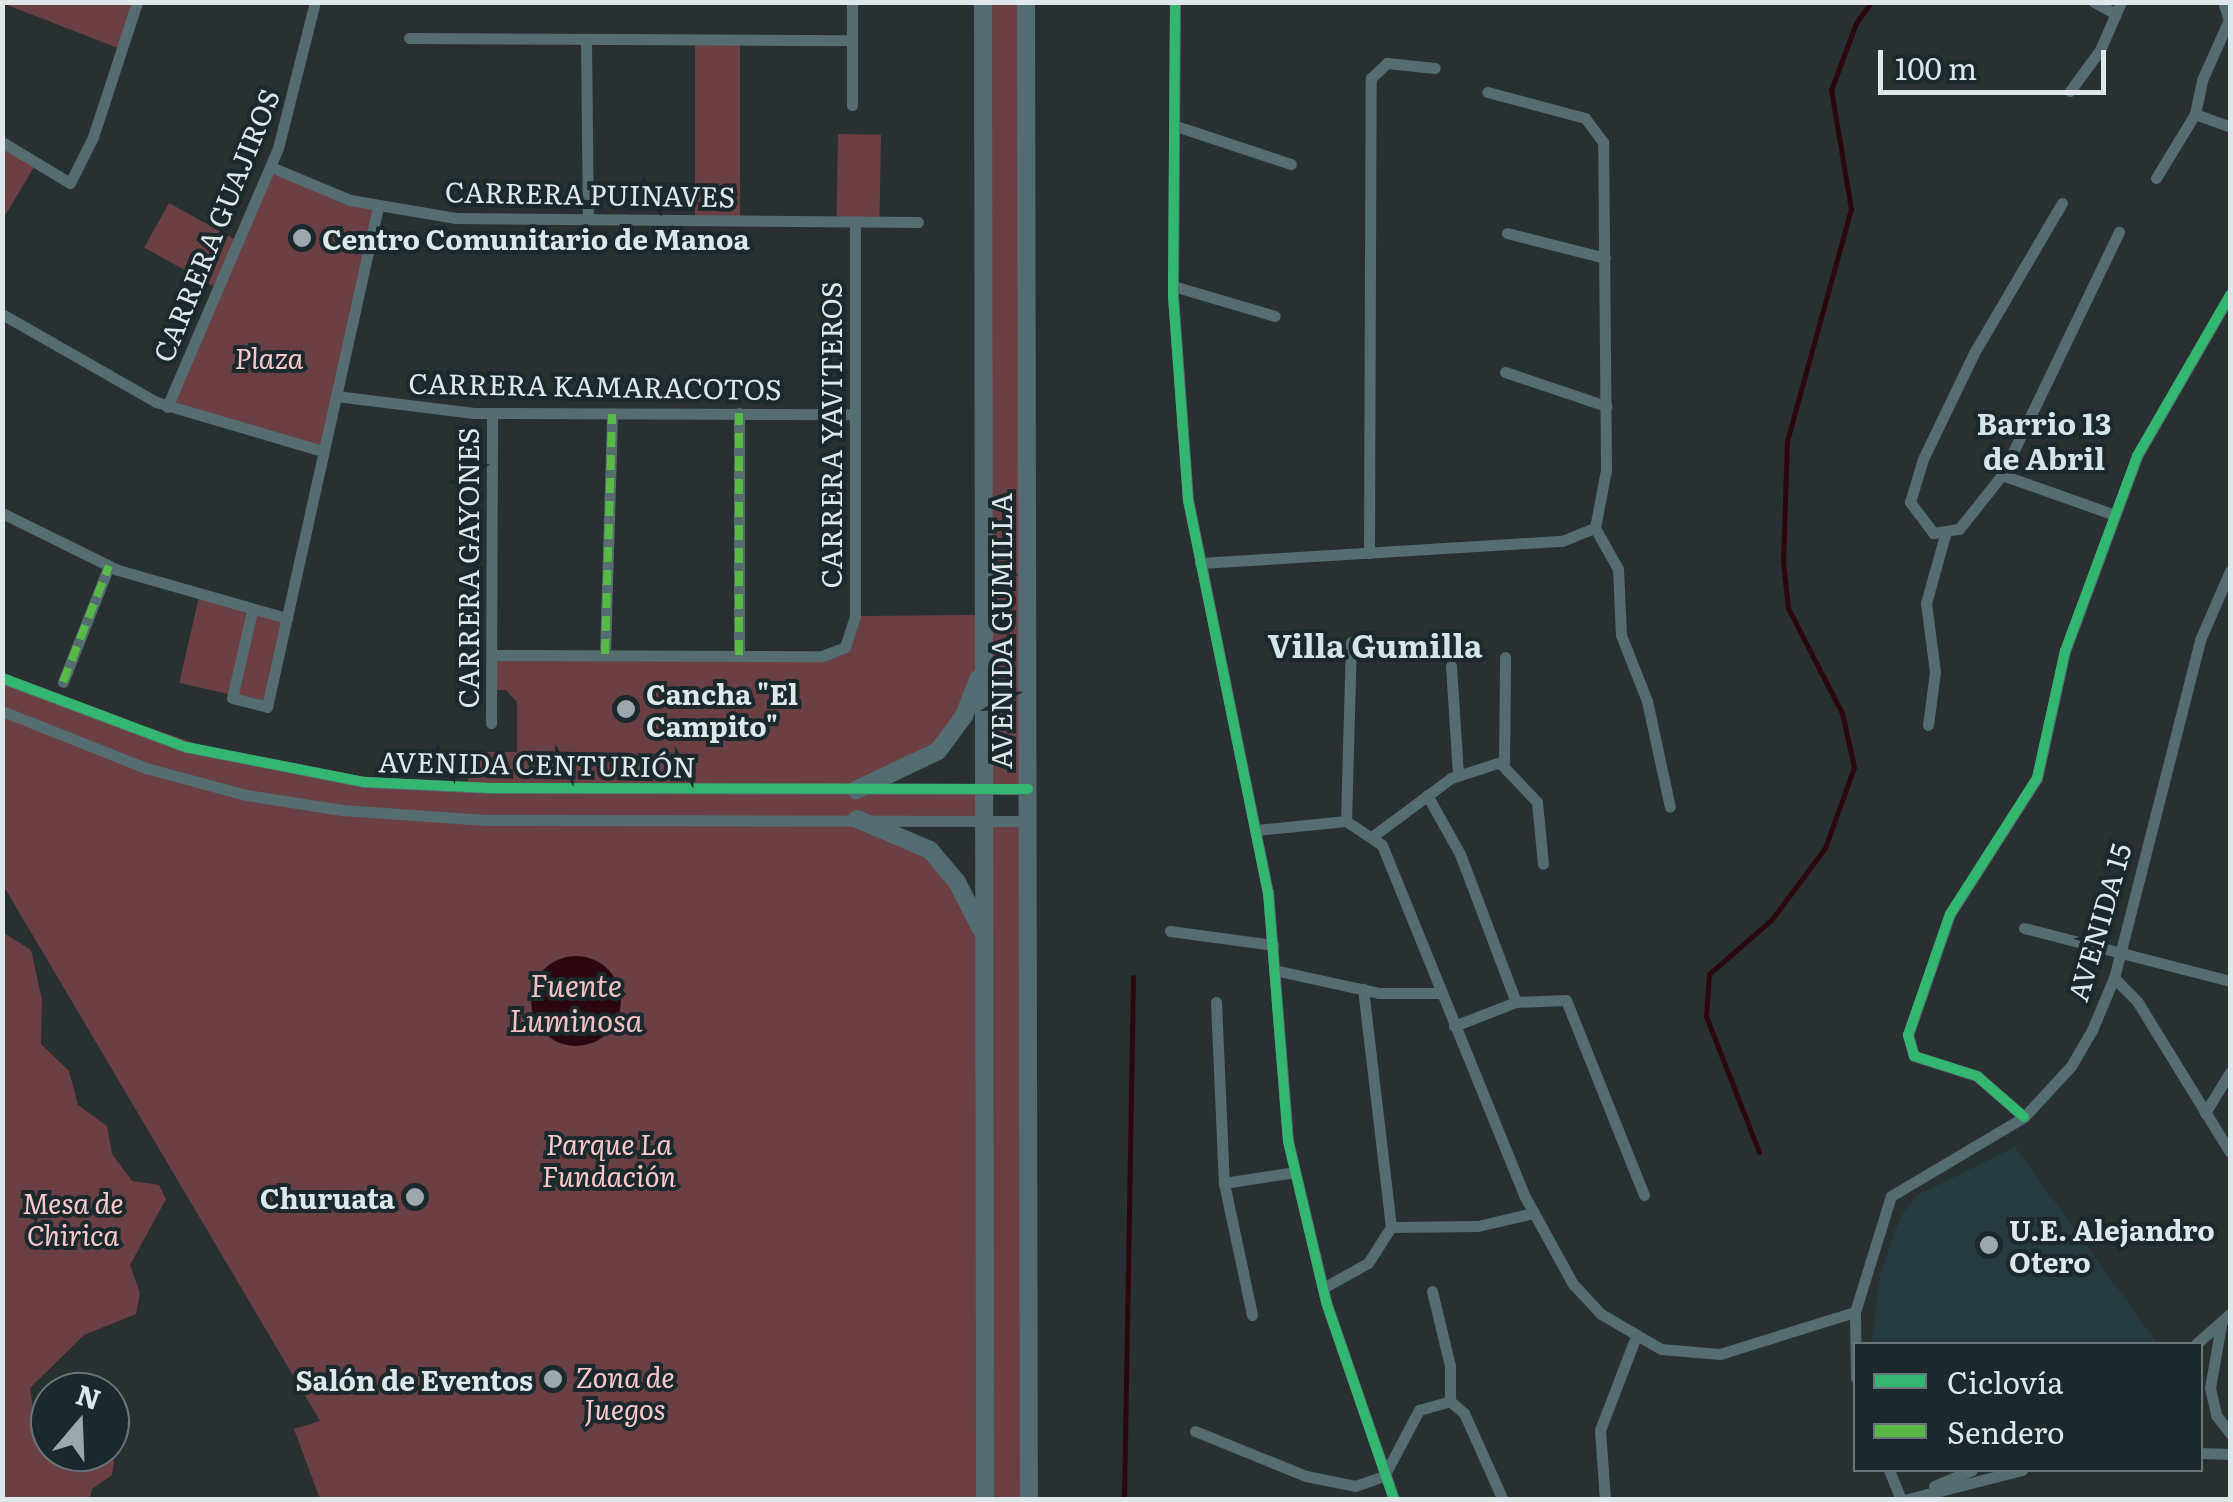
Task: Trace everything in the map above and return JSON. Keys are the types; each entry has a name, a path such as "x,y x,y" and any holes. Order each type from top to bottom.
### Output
{"main road":[{"name":"AVENIDA GUMILLA","path":"983,2 985,1500"},
{"name":"AVENIDA GUMILLA","path":"1026,2 1030,1499"},
{"path":"856,790 938,751 964,716 984,659"},
{"path":"857,819 899,833 940,859 984,937"}],"street":[{"path":"2,142 70,183 93,137 137,2"},
{"name":"CARRERA GUAJIROS","path":"167,407 270,167 300,80 316,2"},
{"path":"852,2 852,105"},
{"path":"1175,2 1173,286 1188,500 1256,830 1295,1172 1323,1288 1394,1500"},
{"path":"2070,91 2118,8 2094,2"},
{"path":"2156,178 2195,114 2230,16 2223,2"},
{"path":"409,38 852,40"},
{"path":"586,40 588,220"},
{"path":"1369,553 1370,78 1387,64 1435,68"},
{"path":"1488,92 1585,118 1603,142 1604,496 1594,528 1618,569 1621,635 1646,701 1670,807"},
{"path":"2195,114 2230,127"},
{"path":"1176,126 1291,164"},
{"name":"CARRERA PUINAVES","path":"270,167 378,207 456,218 918,222"},
{"path":"1945,535 1919,521 1912,489 1949,400 2062,203"},
{"path":"252,610 232,698 267,706 378,207"},
{"name":"CARRERA YAVITEROS","path":"739,655 822,656 845,647 855,616 855,221"},
{"path":"1507,232 1604,258"},
{"path":"1945,535 1959,529 2002,474 2120,232"},
{"path":"1173,286 1275,316"},
{"path":"2024,1117 1977,1076 1914,1056 1908,1041 1950,914 2037,778 2065,651 2112,514 2137,456 2230,295"},
{"path":"2,314 167,407 324,451"},
{"path":"1505,372 1606,406"},
{"name":"CARRERA KAMARACOTOS","path":"336,396 492,414 855,414"},
{"path":"492,655 739,655 739,413"},
{"name":"CARRERA GAYONES","path":"492,414 492,724"},
{"path":"605,654 612,414"},
{"path":"2002,474 2112,514"},
{"path":"2,513 109,566 287,618"},
{"path":"1200,563 1562,542 1594,528"},
{"path":"1928,725 1935,672 1926,603 1945,535"},
{"path":"63,682 109,566"},
{"name":"AVENIDA 15","path":"1855,1342 1855,1312 1891,1196 2024,1117 2072,1066 2114,978 2117,952 2200,640 2230,571"},
{"path":"1346,822 1351,642"},
{"path":"1501,764 1508,748 1504,657"},
{"path":"1450,666 1458,775"},
{"name":"AVENIDA CENTURIÓN","path":"2,678 186,747 365,782 1028,789"},
{"name":"AVENIDA CENTURIÓN","path":"2,711 146,768 246,795 342,810 486,820 1028,821"},
{"path":"1373,836 1458,775 1501,764"},
{"path":"1501,764 1537,802 1542,864"},
{"path":"1428,795 1460,854 1516,1002"},
{"path":"1256,830 1346,822 1373,836 1397,874 1454,1026 1533,1212 1573,1284 1601,1314 1662,1349 1720,1354 1855,1312"},
{"path":"2024,928 2230,980"},
{"path":"1170,931 1272,945"},
{"path":"1274,970 1363,989 1441,992"},
{"path":"2114,978 2138,1002 2230,1152"},
{"path":"1323,1288 1368,1263 1391,1227 1363,989"},
{"path":"1454,1026 1516,1002 1553,996 1568,1002 1644,1195"},
{"path":"1216,1002 1224,1183 1252,1314"},
{"path":"2205,1113 2230,1072"},
{"path":"1224,1183 1295,1172"},
{"path":"1391,1227 1478,1226 1533,1212"},
{"path":"1432,1291 1450,1366 1450,1400 1464,1413 1503,1500"},
{"path":"2199,1342 2230,1314"},
{"path":"2221,1326 2210,1388 2216,1415 2230,1433"},
{"path":"1605,1500 1600,1430 1636,1336"},
{"path":"1195,1431 1317,1479 1355,1486 1384,1476 1419,1410 1450,1400"},
{"path":"2203,1452 2230,1454"},
{"path":"1891,1472 1902,1500"},
{"path":"1902,1500 1967,1472"},
{"path":"1902,1500 2014,1472"},
{"path":"1019,1500 1030,1499"}],"shaded area":[{"name":"U.E. Alejandro Otero","path":"2015,1147 2157,1342 1872,1342 1880,1275 1901,1216 1916,1196"}],"green space":[{"path":"2,3 137,3 123,50"},
{"path":"985,3 1024,3 1024,788 985,788"},
{"path":"695,42 740,42 740,218 695,218"},
{"path":"838,134 881,135 879,221 836,220"},
{"path":"3,142 37,162 3,219"},
{"name":"Plaza","path":"271,167 378,207 323,451 167,407"},
{"path":"169,203 238,241 213,286 144,248"},
{"path":"199,597 287,617 267,703 179,683"},
{"name":"Parque La Fundación","path":"982,615 975,684 937,750 856,789 984,790 984,820 863,819 930,850 984,937 985,1499 320,1499 294,1429 320,1421 3,885 3,678 262,766 468,787 468,752 517,752 517,702 506,690 493,690 493,656 835,655 857,616"},
{"path":"986,822 1026,822 1026,1499 986,1499"},
{"name":"Mesa de Chirica","path":"2,932 31,950 42,1000 41,1044 69,1071 78,1105 107,1126 112,1154 132,1181 159,1185 166,1199 130,1265 140,1293 136,1314 84,1335 46,1372 30,1372 30,1472 112,1472 112,1475 92,1489 90,1499 3,1499"}],"water":[{"name":"Fuente Luminosa","path":"567,956 585,956 601,963 614,976 621,1001 614,1026 601,1039 585,1046 567,1046 551,1039 538,1026 531,1010 531,992 538,976 551,963"}],"waterway":[{"path":"1759,1152 1706,1016 1709,974 1772,919 1825,848 1854,767 1842,713 1788,608 1783,561 1787,441 1851,209 1831,90 1856,23 1871,2"},
{"path":"1124,1500 1133,977"}],"marked path":[{"path":"739,413 739,655"},
{"path":"605,654 612,414"},
{"path":"63,682 109,566"}],"cycle path":[{"path":"1175,2 1173,296 1188,500 1268,892 1288,1141 1326,1302 1394,1500"},
{"path":"2024,1117 1977,1076 1914,1056 1908,1035 1950,914 2037,778 2065,651 2137,456 2230,295"},
{"path":"2,678 186,747 365,782 491,788 1028,789"}],"place":[{"name":"Centro Comunitario de Manoa","path":"302,238"},
{"name":"Cancha \"El Campito\"","path":"626,709"},
{"name":"Churuata","path":"415,1197"},
{"name":"U.E. Alejandro Otero","path":"1989,1245"},
{"name":"Salón de Eventos","path":"553,1379"}],"district":[{"name":"Barrio 13 de Abril","path":"2044,439"},
{"name":"Villa Gumilla","path":"1375,644"}],"park label":[{"name":"Zona de Juegos","path":"625,1392"}]}
